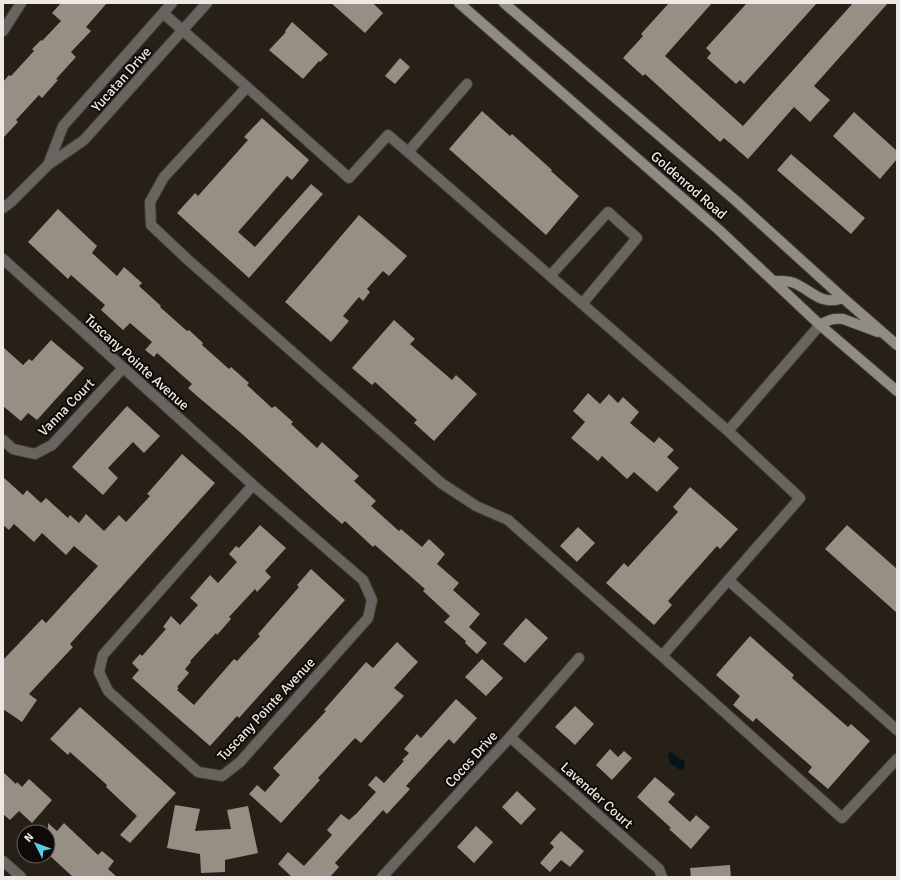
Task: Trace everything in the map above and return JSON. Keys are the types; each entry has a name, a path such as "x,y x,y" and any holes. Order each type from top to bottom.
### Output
{"main road":[{"name":"Goldenrod Road","path":"459,3 719,230 820,325 897,391"},
{"name":"Goldenrod Road","path":"504,3 736,200 843,298 897,345"},
{"path":"774,281 792,282 818,298 828,301 843,298"},
{"path":"820,325 829,320 842,319 884,334"}],"street":[{"path":"3,31 21,3"},
{"name":"Yucatan Drive","path":"48,165 63,126 172,3"},
{"name":"Yucatan Drive","path":"3,208 48,165 84,140 207,3"},
{"path":"163,13 349,178 388,135 728,431 800,498 662,656"},
{"path":"408,152 467,84"},
{"path":"247,88 164,177 150,202 151,225 187,259 441,483 476,506 508,520 842,818 897,758"},
{"path":"550,276 608,212 637,238 582,304"},
{"name":"Tuscany Pointe Avenue","path":"3,260 253,485 363,580 372,600 368,618 240,762 222,776 198,772 108,691 99,672 103,655 253,485"},
{"path":"728,431 820,325"},
{"name":"Vanna Court","path":"3,440 13,449 34,454 52,445 123,368"},
{"path":"728,580 897,730"},
{"name":"Cocos Drive","path":"382,877 510,737 579,658"},
{"name":"Lavender Court","path":"510,737 659,869 662,877"},
{"path":"3,861 21,877"}],"shaded area":[{"path":"671,752 685,762 684,768 680,770 670,763 668,754"}],"building":[{"path":"61,3 107,3 86,27 91,31 71,52 76,57 56,79 58,80 42,98 39,95 16,120 18,122 3,138 3,82 9,75 11,76 34,51 32,49 61,21 52,13"},
{"path":"331,3 373,3 383,13 365,33"},
{"path":"669,3 712,3 665,56 743,126 853,3 888,3 814,86 830,100 810,122 794,107 748,159 724,138 720,142 645,74 643,76 623,58 643,36 641,34"},
{"path":"747,3 817,3 744,84 740,80 736,84 707,58 711,53 706,48"},
{"path":"292,22 328,54 320,62 319,61 303,79 269,50 286,32 285,31"},
{"path":"400,58 410,67 395,84 385,76"},
{"path":"482,111 510,136 512,134 579,196 546,235 449,149"},
{"path":"854,112 897,151 897,159 880,179 833,136"},
{"path":"262,118 309,160 292,180 287,176 238,232 255,247 311,184 323,194 249,278 177,213 195,193 198,196 248,140 244,137"},
{"path":"791,154 865,218 851,234 777,170"},
{"path":"58,209 97,246 92,253 117,276 124,267 142,283 139,286 161,306 160,307 187,331 189,330 203,343 202,345 229,369 231,367 249,383 247,385 272,408 275,406 293,422 291,424 317,448 322,442 359,476 354,481 376,501 371,506 399,531 401,529 422,547 429,539 445,554 437,564 459,583 453,590 480,614 469,627 487,643 477,654 465,643 466,641 444,622 450,616 423,591 425,589 375,545 373,547 345,521 342,524 327,511 241,433 188,388 192,384 157,353 154,357 145,350 152,342 130,323 123,330 101,310 105,305 71,275 68,279 28,242"},
{"path":"359,215 407,256 389,276 383,271 367,289 370,292 363,301 359,297 343,316 349,321 331,342 285,302"},
{"path":"394,320 415,339 410,344 452,380 456,375 477,394 434,441 414,423 417,420 375,382 372,385 352,368"},
{"path":"51,340 84,368 37,420 28,413 21,421 3,406 3,347 23,365 29,359 32,361"},
{"path":"588,393 600,404 609,394 618,403 623,397 639,412 630,423 654,443 659,437 674,450 667,457 679,468 657,492 634,472 627,479 602,456 598,461 571,438 585,422 573,411"},
{"path":"127,406 160,436 144,453 133,442 108,468 118,478 103,495 72,467"},
{"path":"182,454 215,483 70,644 73,647 29,694 37,700 22,722 3,709 3,660 42,619 46,623 98,566 74,546 66,555 42,533 34,542 14,524 9,530 3,525 3,477 23,495 27,490 41,503 46,498 68,518 70,515 79,523 86,514 104,531 119,515 126,522 150,496 147,494"},
{"path":"690,487 738,529 720,549 717,546 668,601 672,605 654,625 606,583 624,563 628,567 678,512 673,507"},
{"path":"260,525 286,548 265,571 271,577 257,592 255,589 229,617 231,619 217,635 216,633 190,661 191,662 185,669 189,673 177,687 179,688 177,690 194,705 234,659 237,661 260,636 258,634 299,587 297,585 311,569 345,600 239,718 237,716 210,746 132,678 139,670 132,663 140,654 142,656 166,629 163,627 171,616 180,625 198,605 190,598 210,575 218,583 237,562 229,554 236,546 239,548"},
{"path":"847,525 897,569 897,613 825,549"},
{"path":"578,527 595,543 577,562 560,546"},
{"path":"526,618 548,638 525,663 503,644"},
{"path":"750,636 794,675 792,678 848,727 851,724 870,741 828,789 808,772 812,767 756,718 753,722 733,705 740,696 716,675"},
{"path":"397,642 418,662 394,688 404,696 361,743 355,738 318,778 320,780 281,823 249,794 257,785 265,792 280,775 273,768 326,711 324,710 366,662 373,668"},
{"path":"482,659 503,678 486,696 465,677"},
{"path":"456,699 477,718 454,744 449,739 406,786 410,789 387,814 383,810 335,863 339,867 330,877 292,877 278,864 288,852 304,866 332,835 327,830 341,814 349,820 357,813 376,792 368,785 376,776 384,783 404,761 402,760 409,753 404,749 417,734 421,738"},
{"path":"575,706 594,724 575,745 555,727"},
{"path":"80,707 176,793 130,843 120,835 137,816 106,787 107,785 70,752 68,755 50,739"},
{"path":"610,749 618,757 624,751 632,758 612,780 596,765"},
{"path":"3,772 16,784 17,782 22,787 29,779 52,800 32,823 19,811 10,820 3,814"},
{"path":"655,777 675,794 668,802 690,822 696,815 710,827 691,849 669,829 671,828 637,797"},
{"path":"517,791 536,809 521,825 502,807"},
{"path":"175,805 200,809 195,831 231,829 227,810 248,806 258,853 225,860 225,872 201,873 200,854 167,848"},
{"path":"64,823 98,855 102,851 114,861 108,869 117,877 73,877 56,861 56,830 57,831"},
{"path":"476,826 493,842 474,863 457,847"},
{"path":"561,831 584,851 570,867 561,860 550,872 540,863 554,847 550,843"},
{"path":"730,865 731,877 691,877 690,868"}]}
